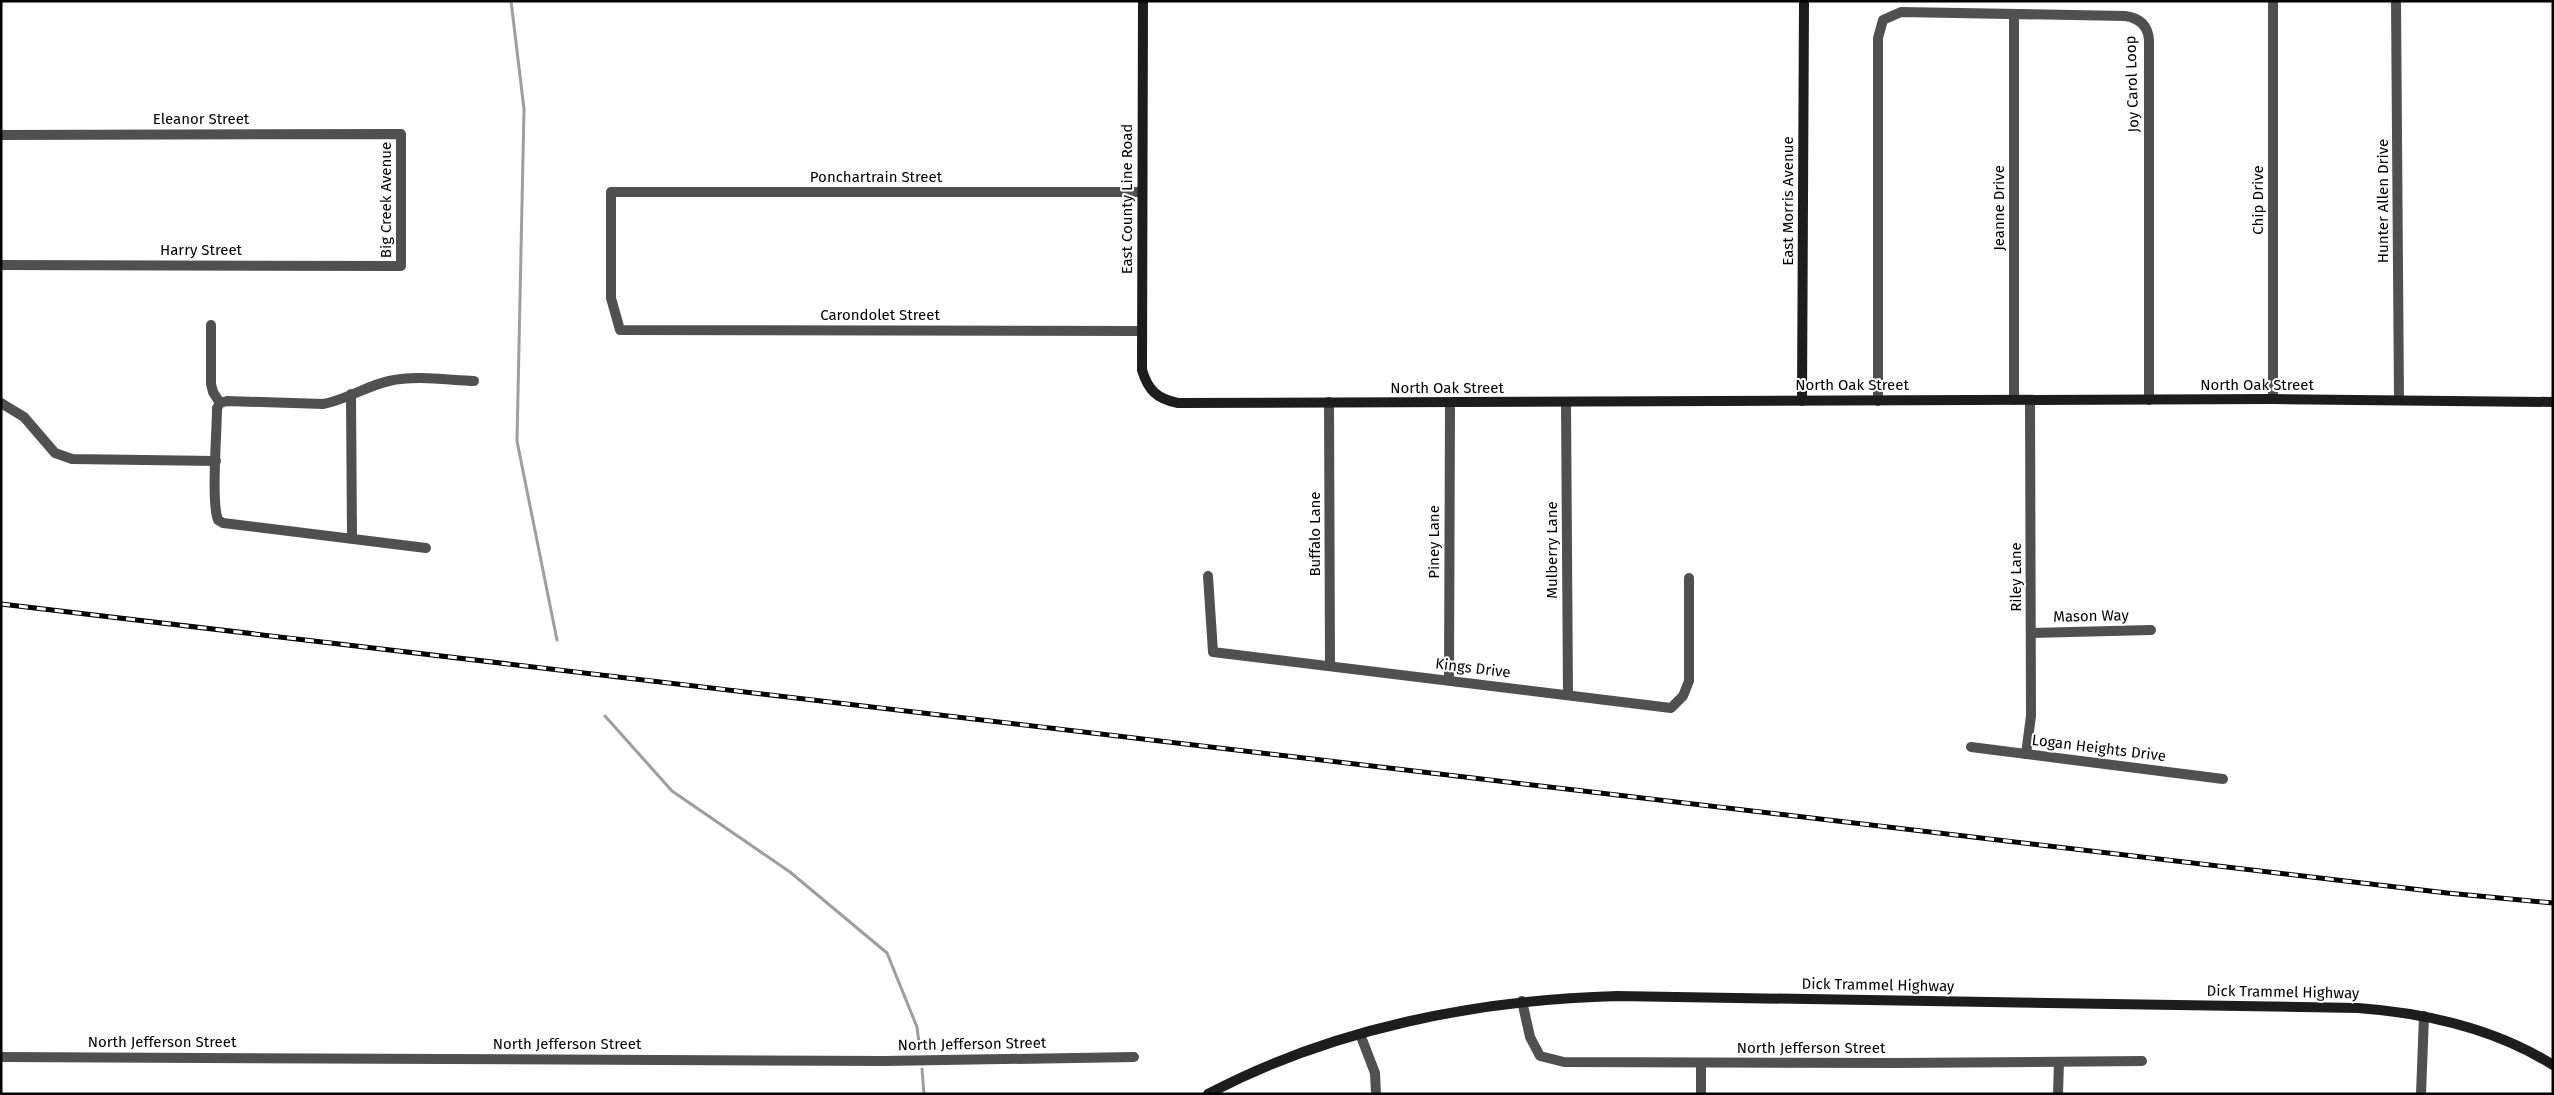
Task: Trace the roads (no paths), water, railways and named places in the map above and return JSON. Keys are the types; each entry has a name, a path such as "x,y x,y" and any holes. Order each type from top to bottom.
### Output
{"street":[{"name":"East County Line Road","path":"1142,1 1142,370 1146,385 1154,394"},
{"name":"East Morris Avenue","path":"1802,400 1804,1"},
{"name":"Chip Drive","path":"2272,1 2273,400"},
{"name":"Hunter Allen Drive","path":"2396,1 2399,400"},
{"name":"Joy Carol Loop","path":"1878,400 1878,38 1883,20 1901,12 2125,16 2140,20 2148,33 2149,400"},
{"name":"Jeanne Drive","path":"2014,15 2014,400"},
{"name":"Eleanor Street","path":"1,134 402,134"},
{"name":"Big Creek Avenue","path":"400,266 402,134"},
{"name":"Ponchartrain Street","path":"620,330 610,298 611,192 1142,192"},
{"name":"Harry Street","path":"1,265 400,266"},
{"path":"211,325 211,384 213,392 220,403"},
{"name":"Carondolet Street","path":"620,330 1141,330"},
{"path":"426,548 220,522 216,511 217,408 220,403 227,401 323,404 339,401 350,394 388,381 404,379 474,381"},
{"path":"350,394 352,538"},
{"name":"North Oak Street","path":"1154,394 1165,400 1178,403 1566,404 1802,400 2399,400 2553,402"},
{"name":"Riley Lane","path":"2026,754 2031,716 2030,400"},
{"name":"Buffalo Lane","path":"1329,402 1330,665"},
{"path":"1,403 24,417 55,453 72,459 216,461"},
{"name":"Piney Lane","path":"1449,680 1450,403"},
{"name":"Mulberry Lane","path":"1566,404 1568,695"},
{"name":"Kings Drive","path":"1208,576 1213,652 1671,708 1683,696 1689,681 1689,578"},
{"name":"Mason Way","path":"2031,632 2151,630"},
{"name":"Logan Heights Drive","path":"1971,747 2223,779"},
{"name":"Dick Trammel Highway","path":"1208,1094 1275,1064 1360,1034 1421,1018 1522,1002 1577,997 1637,996 2358,1008 2424,1016 2475,1029 2514,1044 2553,1065"},
{"name":"North Jefferson Street","path":"1522,1002 1530,1037 1540,1056 1550,1061 1701,1063 2142,1061"},
{"path":"2421,1094 2424,1016"},
{"path":"1360,1034 1375,1073 1376,1094"},
{"name":"North Jefferson Street","path":"1,1057 884,1060 1134,1057"},
{"path":"2058,1094 2059,1062"},
{"path":"1701,1063 1701,1094"}],"waterway":[{"path":"511,1 524,109 517,441 557,640"},
{"path":"605,716 672,791 790,872 887,953 917,1027 920,1051"},
{"path":"922,1069 924,1094"}],"railway":[{"path":"1,604 2447,893 2553,903"}]}
